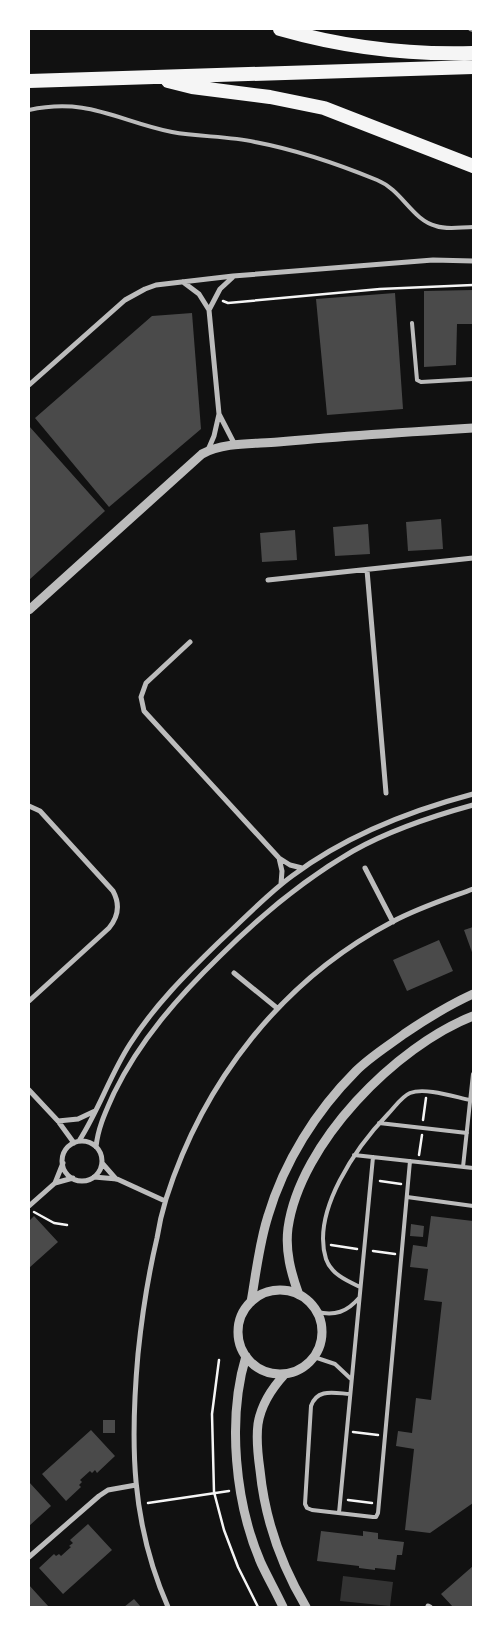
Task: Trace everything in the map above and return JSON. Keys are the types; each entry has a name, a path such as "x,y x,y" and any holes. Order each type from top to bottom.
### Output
{"highway":[{"path":"280,29 328,41 374,49 422,53 473,53"},
{"path":"29,81 473,67"},
{"path":"158,77 192,87 270,97 324,108 473,166"}],"street":[{"path":"29,385 125,300 145,289 183,281 233,276 433,260 473,260"},
{"path":"209,310 215,297 233,276"},
{"path":"183,281 199,294 209,310 219,414 214,436 208,450"},
{"path":"219,414 236,445"},
{"path":"29,610 208,450 236,445 362,434 473,428"},
{"path":"268,580 473,558"},
{"path":"367,570 386,793"},
{"path":"190,642 146,683 142,692 142,706 147,714 279,858 290,865 302,868"},
{"path":"29,1207 54,1183 63,1163 65,1151 76,1142 96,1111 111,1077 125,1052 151,1014 209,952 280,884 302,868 375,827 430,806 473,794"},
{"path":"96,1146 100,1124 120,1081 138,1050 182,994 244,933 298,886 355,850 407,827 473,805"},
{"path":"29,806 40,811 113,891 118,904 116,918 109,928 29,1001"},
{"path":"279,858 282,871 280,884"},
{"path":"365,868 392,922"},
{"path":"168,1607 150,1558 141,1522 136,1485 134,1414 145,1292 165,1201 180,1159 199,1118 222,1079 242,1049 278,1008 322,968 358,942 392,922 434,903 473,889"},
{"path":"234,973 278,1008"},
{"path":"251,1302 260,1247 268,1216 285,1170 311,1126 356,1071 444,1008 473,994"},
{"path":"299,1295 292,1274 288,1252 288,1230 295,1201 315,1158 337,1124 352,1105 375,1082 426,1042 473,1016"},
{"path":"29,1090 76,1142 91,1143 100,1152 102,1163 98,1174 86,1180 74,1178 54,1183"},
{"path":"58,1121 78,1119 96,1111"},
{"path":"63,1163 66,1172 74,1178"},
{"path":"102,1163 116,1179"},
{"path":"93,1177 116,1179 165,1201"},
{"path":"279,1290 299,1295 309,1302 317,1312 321,1323 322,1335 320,1346 306,1365 296,1371 284,1374 263,1370 246,1356 240,1346 238,1334 243,1312 251,1302 269,1292 279,1290"},
{"path":"246,1356 239,1390 237,1414 236,1452 240,1489 248,1526 260,1562 283,1607"},
{"path":"284,1374 274,1385 262,1410 258,1424 258,1457 262,1491 269,1524 280,1556 294,1587 306,1607"},
{"path":"29,1557 98,1496 108,1490 136,1485"}],"lane":[{"path":"29,110 53,106 81,106 172,132 254,142 293,150 385,183 420,218 430,225 443,228 473,227"},
{"path":"412,323 417,380 424,382 473,379"},
{"path":"463,1167 473,1074"},
{"path":"360,1287 341,1277 332,1269 326,1259 324,1239 325,1222 332,1198 354,1155 379,1124 411,1093 426,1092 470,1100"},
{"path":"379,1124 467,1133"},
{"path":"354,1155 473,1168"},
{"path":"339,1513 373,1157"},
{"path":"350,1394 326,1392 319,1394 313,1400 311,1406 305,1504 309,1509 376,1517 378,1513 410,1161"},
{"path":"407,1197 473,1206"},
{"path":"317,1312 326,1314 345,1310 359,1298"},
{"path":"314,1356 335,1364 351,1379"}],"path":[{"path":"215,297 228,303 380,289 473,285"},
{"path":"419,1162 426,1092"},
{"path":"371,1180 408,1184"},
{"path":"29,1207 42,1218 54,1223 67,1225"},
{"path":"219,1360 212,1414 214,1492 224,1530 238,1567 258,1607"},
{"path":"346,1431 384,1436"},
{"path":"138,1504 240,1489"},
{"path":"340,1500 378,1504"}],"shaded area":[{"path":"343,1576 393,1582 390,1606 340,1601"}],"building":[{"path":"473,290 473,324 457,324 456,365 424,367 424,291"},
{"path":"395,293 403,409 327,415 316,299"},
{"path":"192,313 201,429 109,507 35,418 152,316"},
{"path":"29,426 105,511 29,580"},
{"path":"441,519 443,549 408,551 406,522"},
{"path":"368,524 370,554 335,556 333,527"},
{"path":"295,530 297,560 262,562 260,533"},
{"path":"473,927 473,955 464,930"},
{"path":"439,940 453,971 407,991 393,960"},
{"path":"34,1216 58,1242 29,1268 29,1221"},
{"path":"431,1216 473,1221 473,1503 430,1533 405,1530 414,1449 396,1446 398,1431 412,1433 416,1398 431,1400 442,1302 424,1300 428,1269 410,1267 413,1245 427,1247"},
{"path":"411,1224 424,1226 423,1237 410,1236"},
{"path":"103,1420 115,1420 115,1433 103,1433"},
{"path":"91,1430 115,1456 97,1473 95,1470 92,1473 90,1471 80,1480 82,1482 79,1485 81,1487 66,1501 42,1474"},
{"path":"29,1482 51,1506 29,1526"},
{"path":"88,1524 112,1550 63,1594 39,1568 54,1554 61,1556 71,1547 69,1546 73,1543 70,1540"},
{"path":"321,1531 363,1536 363,1531 378,1533 378,1539 404,1542 402,1555 397,1555 395,1570 375,1568 375,1570 317,1561"},
{"path":"473,1566 473,1607 453,1607 441,1594"},
{"path":"29,1585 38,1595 49,1607 29,1607"},
{"path":"134,1599 141,1607 124,1607"}]}
